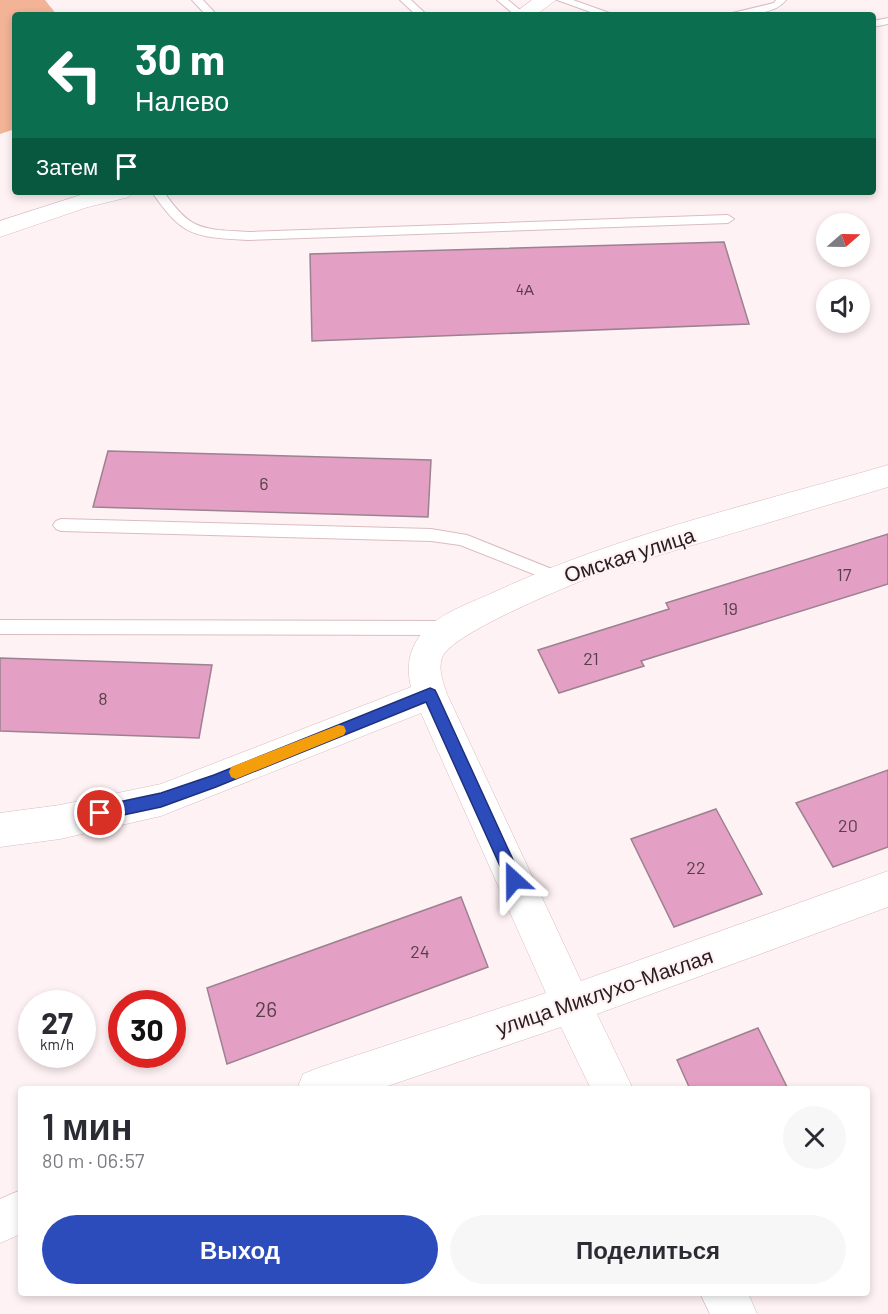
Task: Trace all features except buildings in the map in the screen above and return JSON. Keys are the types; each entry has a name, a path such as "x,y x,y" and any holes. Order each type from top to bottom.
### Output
{"street":[{"path":"526,12 546,0"},
{"path":"0,229 108,195"},
{"name":"Омская улица","path":"611,1086 430,694 424,673 426,656 434,642 449,628 556,577 598,561 888,476"},
{"path":"0,830 60,822 161,800 430,694"},
{"name":"улица Миклухо-Маклая","path":"327,1086 571,1004 888,889"},
{"path":"0,1221 18,1213"},
{"path":"725,1296 734,1314"}],"lane":[{"path":"197,0 209,12"},
{"path":"405,0 419,12"},
{"path":"502,0 517,12"},
{"path":"562,0 600,12"},
{"path":"743,12 777,5 781,0"},
{"path":"160,195 172,216 184,226 196,231 249,236 728,219"},
{"path":"61,525 431,535 462,539 556,577"},
{"path":"0,627 449,628"}],"shaded area":[{"path":"0,0 45,0 55,12 12,12 12,130 0,134"}],"slow traffic":[{"path":"236,772 339,731"}],"route":[{"path":"100,813 161,800 430,694 514,880"}]}
